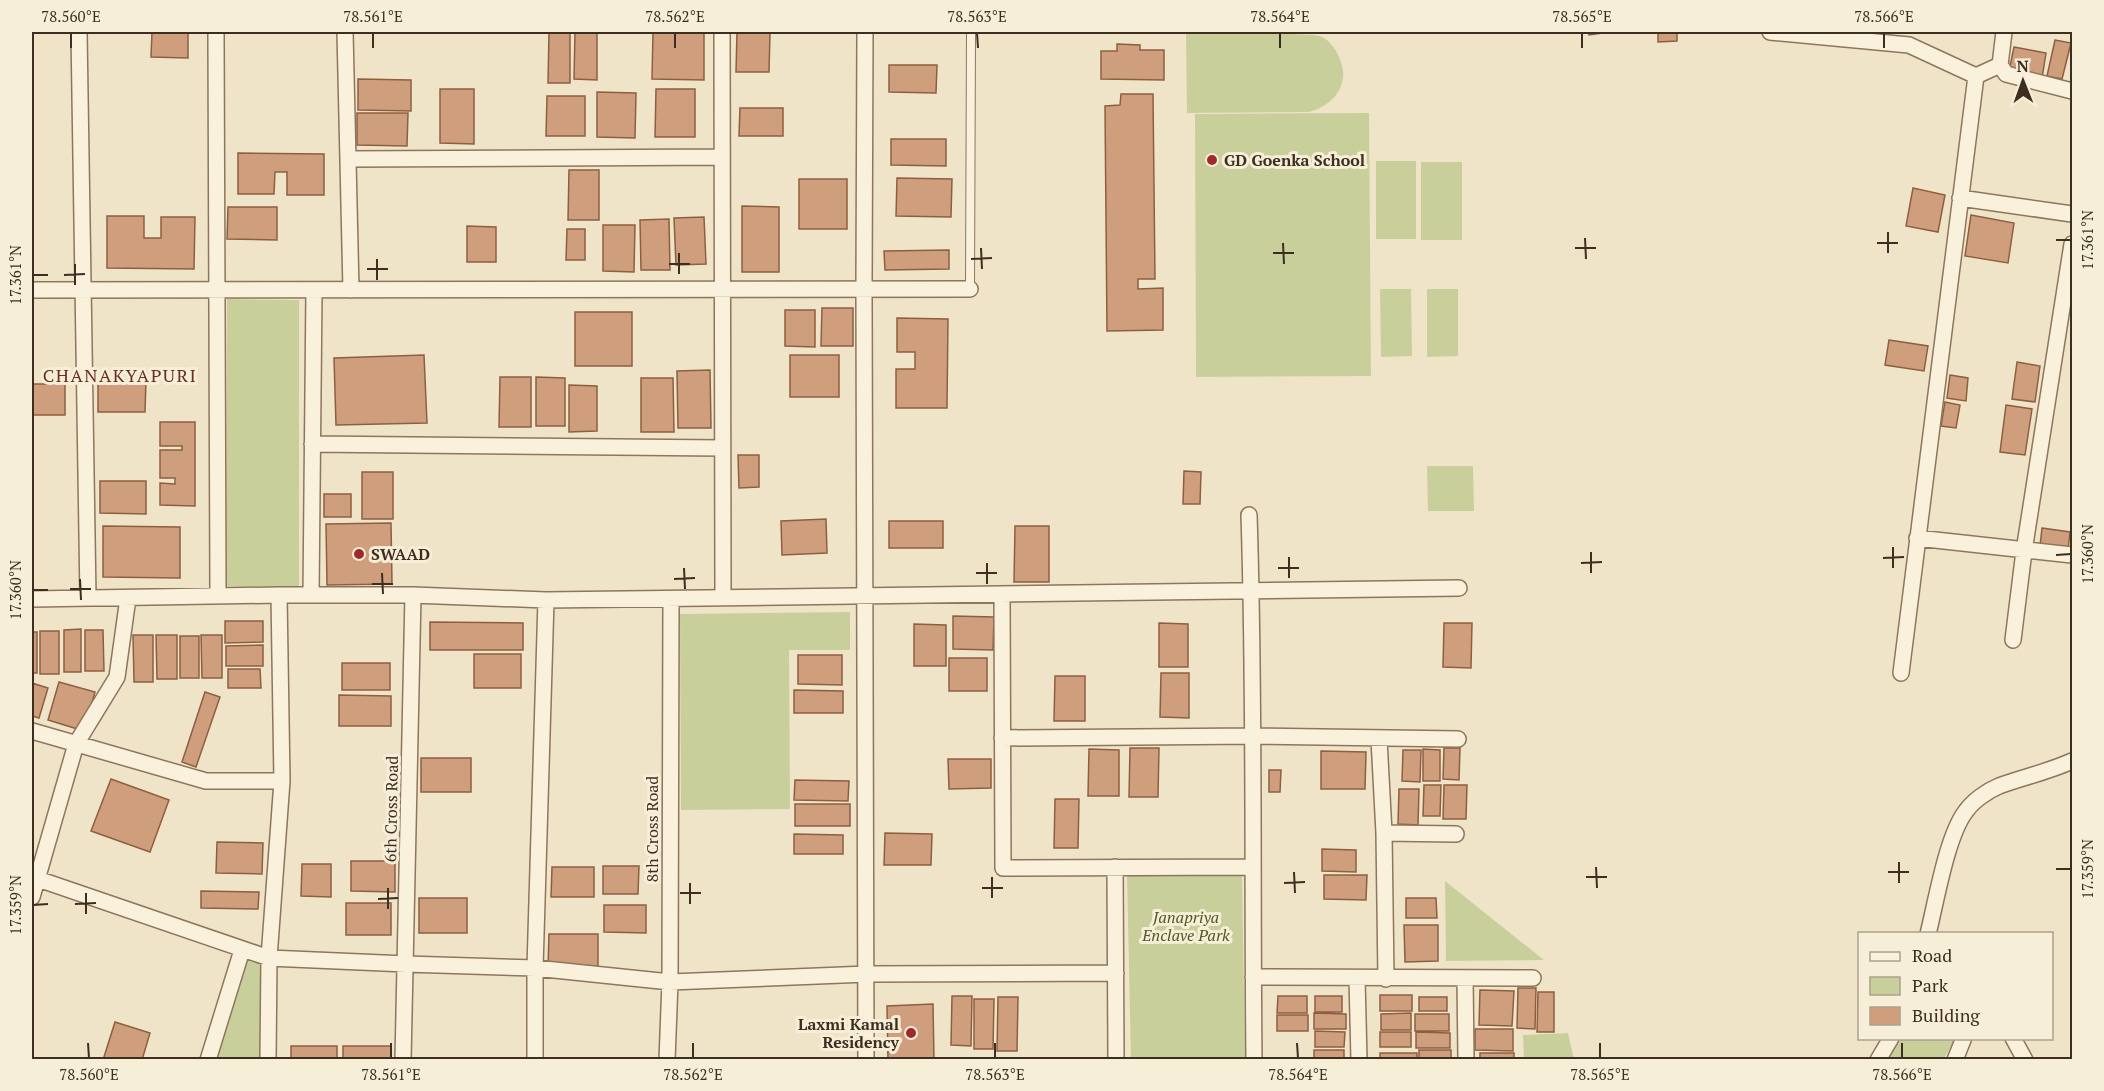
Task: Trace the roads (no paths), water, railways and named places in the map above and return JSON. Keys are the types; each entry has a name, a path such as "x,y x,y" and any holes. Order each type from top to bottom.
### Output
{"street":[{"path":"79,32 88,598"},
{"path":"216,32 218,596"},
{"path":"345,32 351,290"},
{"path":"722,32 723,598"},
{"path":"865,32 866,1059"},
{"path":"1770,32 1908,45 1976,76"},
{"path":"2004,32 2000,64 2006,75 2073,91"},
{"path":"1976,76 2000,64"},
{"path":"1901,673 1976,76"},
{"path":"349,159 722,157"},
{"path":"1960,198 2073,214"},
{"path":"2013,640 2024,551 2073,244"},
{"path":"32,290 970,289"},
{"path":"311,595 314,290"},
{"path":"312,444 722,448"},
{"path":"1249,515 1254,736 1252,867 1254,1059"},
{"path":"1917,538 2073,555"},
{"path":"32,599 413,595 546,600 1459,588"},
{"path":"268,1059 269,958 282,781 279,595"},
{"name":"6th Cross Road","path":"403,1059 413,595"},
{"path":"1002,595 1003,868 1252,867"},
{"path":"32,897 34,878 76,744 117,677 128,598"},
{"name":"8th Cross Road","path":"667,1059 670,982 671,599"},
{"path":"535,1059 546,600"},
{"path":"32,731 206,781 282,781"},
{"path":"1002,738 1254,736 1458,739"},
{"path":"1379,738 1384,834 1386,979"},
{"path":"1932,931 1956,829 1965,811 1997,787 2073,761"},
{"path":"1384,834 1456,834"},
{"path":"1115,867 1116,1059"},
{"path":"34,878 269,958 536,968 670,982 867,974 1116,973"},
{"path":"208,1059 242,950"},
{"path":"1253,977 1533,978"},
{"path":"1357,978 1359,1059"},
{"path":"1465,978 1466,1059"},
{"path":"1878,1059 1890,1040"},
{"path":"1955,1059 1963,1040"},
{"path":"2014,1040 2025,1059"}],"lane":[{"path":"970,32 970,289"}],"place":[{"name":"GD Goenka School","path":"1212,160"},
{"name":"SWAAD","path":"359,554"},
{"name":"Laxmi Kamal Residency","path":"911,1033"}],"district":[{"name":"CHANAKYAPURI","path":"120,376"}],"park label":[{"name":"Janapriya Enclave Park","path":"1186,926"}]}
